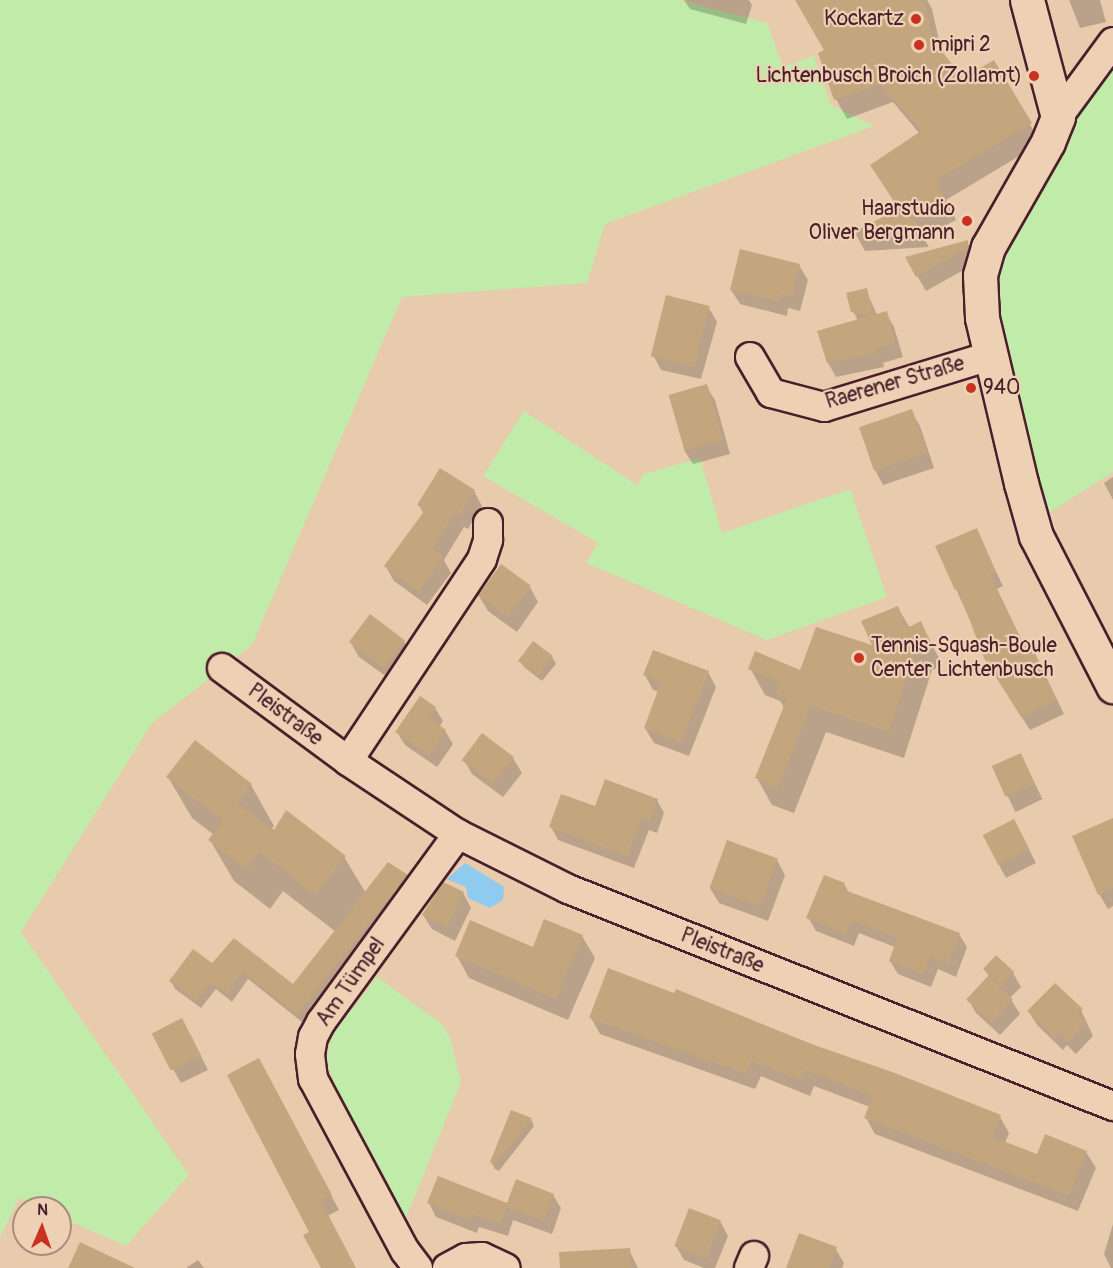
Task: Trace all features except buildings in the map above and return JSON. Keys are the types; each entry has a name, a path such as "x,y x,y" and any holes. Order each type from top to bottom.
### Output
{"street":[{"path":"1028,0 1058,117"},
{"name":"Raerener Straße","path":"1113,42 1058,117 1048,142 988,248 980,275 982,318 990,356 1036,536 1113,686"},
{"name":"Raerener Straße","path":"750,357 771,393 824,407 990,356"},
{"path":"348,761 482,559 488,540 488,523"},
{"name":"Pleistraße","path":"222,668 348,761 458,834 568,889 1113,1106"},
{"name":"Am Tümpel","path":"418,1268 405,1251 313,1079 310,1054 313,1037 321,1022 458,834"},
{"path":"447,1268 466,1258 482,1257 506,1268"}],"green space":[{"path":"0,0 680,0 767,23 783,67 814,56 831,105 874,126 605,224 587,283 402,297 252,645 152,723 21,932 189,1175 126,1246 72,1222 72,1196 12,1196 12,1212 0,1237"},
{"path":"1113,53 1113,472 1044,516 996,316 995,282 1004,251 1075,108"},
{"path":"524,411 637,485 644,474 700,458 722,533 850,489 887,597 767,640 586,563 598,543 483,476"},
{"path":"377,977 442,1024 450,1038 461,1082 406,1218 336,1088 326,1060 332,1035"}],"water":[{"path":"465,863 504,887 503,900 490,908 468,898 466,887 447,879"}],"place":[{"name":"Kockartz","path":"916,19"},
{"name":"mipri 2","path":"919,45"},
{"name":"Lichtenbusch Broich (Zollamt)","path":"1034,76"},
{"name":"Haarstudio Oliver Bergmann","path":"967,221"},
{"name":"940","path":"971,388"},
{"name":"Tennis-Squash-Boule Center Lichtenbusch","path":"859,658"}]}
